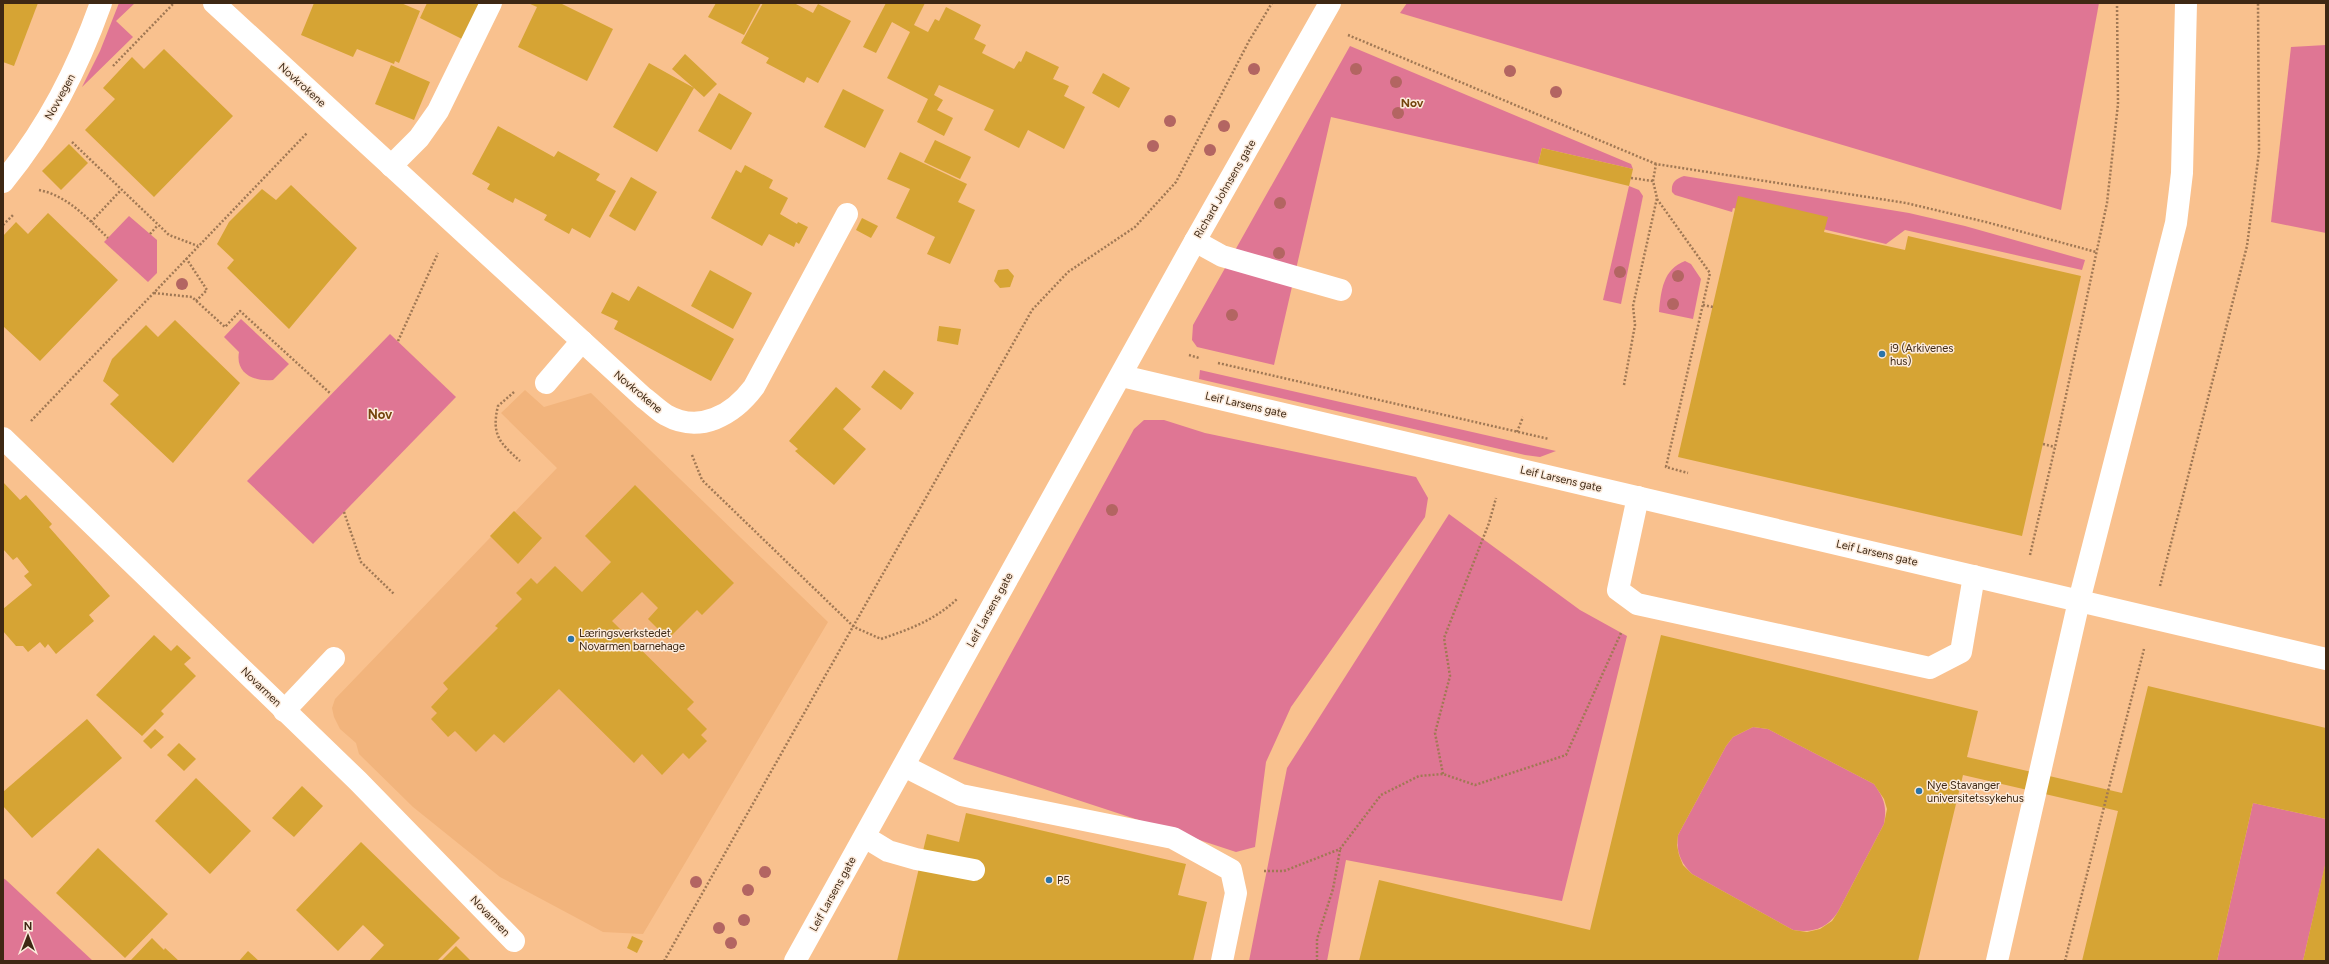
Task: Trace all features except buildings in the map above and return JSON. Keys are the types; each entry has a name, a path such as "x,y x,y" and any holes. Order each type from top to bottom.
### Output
{"street":[{"name":"Novvegen","path":"3,182 28,151 67,86 84,51 101,3"},
{"name":"Novkrokene","path":"214,3 449,220 666,415 690,423 705,423 718,419 744,401 754,387 847,214"},
{"path":"391,166 419,138 438,111 491,3"},
{"name":"Richard Johnsens gate","path":"1122,376 1195,241 1330,3"},
{"path":"1997,961 2079,601 2176,223 2182,173 2186,3"},
{"path":"1195,241 1222,256 1341,290"},
{"path":"546,383 582,341"},
{"name":"Leif Larsens gate","path":"795,961 865,837 1015,563 1122,376 2326,659"},
{"name":"Novarmen","path":"3,438 358,781 514,941"},
{"path":"1638,497 1618,590 1637,604 1930,668 1961,652 1974,576"},
{"path":"284,711 334,658"},
{"path":"904,766 961,795 1173,838 1231,870 1236,893 1222,961"},
{"path":"865,837 888,851 916,859 974,870"}],"path":[{"path":"109,70 174,3"},
{"path":"664,961 1032,310 1068,272 1135,227 1176,182 1249,41 1272,3"},
{"path":"2022,587 2055,447 2107,203 2118,104 2116,3"},
{"path":"2066,961 2151,617 2247,246 2259,152 2258,3"},
{"path":"1345,34 1656,164 1906,203 1979,220 2096,252"},
{"path":"26,426 329,109"},
{"path":"67,138 169,235 198,246"},
{"path":"1656,164 1653,181 1657,198 1710,273 1666,467"},
{"path":"1631,178 1653,181"},
{"path":"34,190 51,192 67,200 108,238"},
{"path":"91,222 121,190"},
{"path":"1624,385 1635,325 1633,306 1657,198"},
{"path":"398,341 435,260 449,220"},
{"path":"150,234 158,225"},
{"path":"186,258 207,290 196,301"},
{"path":"153,293 192,297 225,326 240,311 331,394"},
{"path":"1702,305 1712,307"},
{"path":"1189,355 1205,360"},
{"path":"1213,362 1548,439"},
{"path":"520,462 501,444 496,433 495,423 498,406 518,389 546,383"},
{"path":"1518,432 1523,417"},
{"path":"690,423 693,457 702,480 854,627 882,639 923,624 947,609 962,594"},
{"path":"2043,444 2055,447"},
{"path":"1443,774 1435,733 1450,676 1444,638 1489,523 1505,466"},
{"path":"344,512 361,562 394,594"},
{"path":"1317,961 1317,939 1333,889 1340,850 1381,795 1419,776 1443,774 1475,785 1566,755 1612,650 1637,604"},
{"path":"1231,870 1284,871 1340,850"}],"shaded area":[{"path":"119,3 135,3 116,21 133,37 82,87 100,51"},
{"path":"1407,3 2099,3 2061,210 1400,13"},
{"path":"2326,45 2326,233 2271,222 2291,47"},
{"path":"1350,46 1631,164 1633,169 1542,148 1538,164 1331,117 1274,365 1197,347 1192,340 1193,325"},
{"path":"1684,176 1909,213 1965,226 2085,260 2082,270 1905,230 1886,244 1733,208 1732,212 1675,195 1672,192 1673,184 1678,178"},
{"path":"1629,186 1639,190 1643,196 1621,304 1603,300"},
{"path":"129,216 157,240 157,273 148,282 104,242"},
{"path":"1685,261 1691,264 1701,279 1693,319 1659,312 1664,282 1672,269"},
{"path":"241,319 289,364 273,380 260,380 253,378 243,371 240,366 239,352 224,337"},
{"path":"390,334 456,397 313,544 247,481"},
{"path":"1200,370 1556,451 1540,457 1525,455 1199,379"},
{"path":"525,390 544,407 591,393 828,622 643,934 603,932 500,877 413,807 359,754 356,743 340,729 334,717 332,708 335,699 557,468 501,413"},
{"path":"1144,420 1164,420 1205,433 1416,477 1428,498 1425,517 1291,707 1266,762 1255,847 1236,852 953,759 1134,429"},
{"path":"1449,514 1580,610 1627,636 1562,901 1346,860 1327,961 1249,961 1287,768"},
{"path":"1753,727 1768,729 1874,784 1884,802 1884,824 1838,912 1824,926 1813,930 1793,930 1692,874 1684,865 1678,851 1678,835 1726,746 1733,737"},
{"path":"2253,803 2326,819 2326,862 2303,961 2217,961"},
{"path":"3,878 6,880 93,961 3,961"}],"place":[{"name":"i9 (Arkivenes hus)","path":"1882,354"},
{"name":"Læringsverkstedet Novarmen barnehage","path":"571,639"},
{"name":"Nye Stavanger universitetssykehus","path":"1919,791"},
{"name":"P5","path":"1049,880"}],"district":[{"name":"Nov","path":"1412,103"},
{"name":"Nov","path":"380,414"}]}
